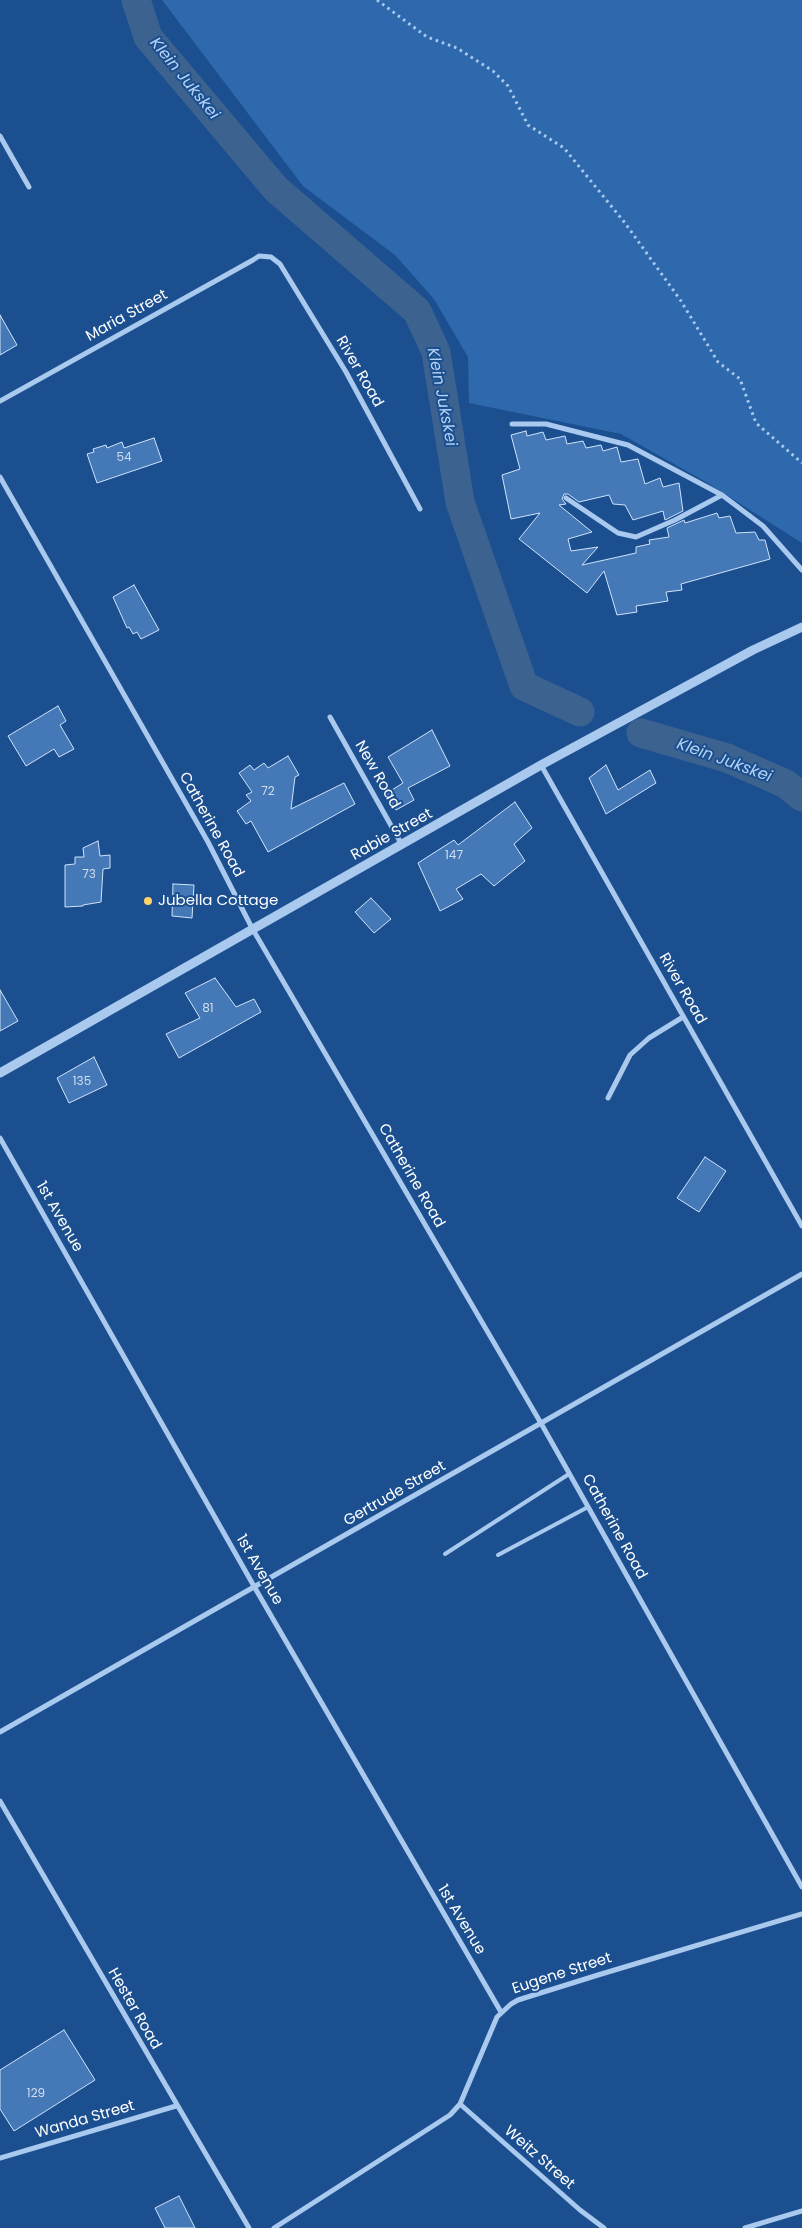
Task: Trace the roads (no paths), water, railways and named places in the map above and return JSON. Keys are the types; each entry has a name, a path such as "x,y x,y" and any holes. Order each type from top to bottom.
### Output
{"street":[{"path":"0,136 29,187"},
{"name":"Maria Street","path":"0,401 243,265 260,256 266,256"},
{"name":"River Road","path":"266,256 277,260 280,264 346,372 420,509"},
{"path":"512,424 546,424 628,445 722,495 763,526 802,570"},
{"name":"Catherine Road","path":"0,478 208,842 252,928 542,1425 802,1887"},
{"path":"566,498 618,533 636,537 676,520 722,495"},
{"name":"Rabie Street","path":"0,1073 541,765 752,650 802,627"},
{"name":"New Road","path":"330,716 403,845"},
{"name":"River Road","path":"541,765 802,1226"},
{"path":"608,1098 630,1055 648,1038 684,1017"},
{"name":"1st Avenue","path":"0,1138 255,1588 501,2012"},
{"name":"Gertrude Street","path":"0,1732 542,1425 802,1274"},
{"name":"Hester Road","path":"0,1801 176,2106 249,2228"},
{"name":"Eugene Street","path":"274,2228 450,2115 460,2104 501,2012 518,2000 802,1914"},
{"name":"Weitz Street","path":"460,2104 580,2210 604,2228"},
{"name":"Wanda Street","path":"0,2158 176,2106"},
{"path":"745,2228 802,2211"}],"lane":[{"path":"445,1554 569,1474"},
{"path":"498,1555 588,1507"}],"waterway":[{"name":"Klein Jukskei","path":"136,0 148,37 276,189 417,311 436,352 460,502 524,686 580,712"},
{"name":"Klein Jukskei","path":"641,733 727,758 786,784 802,797"}],"place":[{"name":"Jubella Cottage","path":"148,901"}]}
